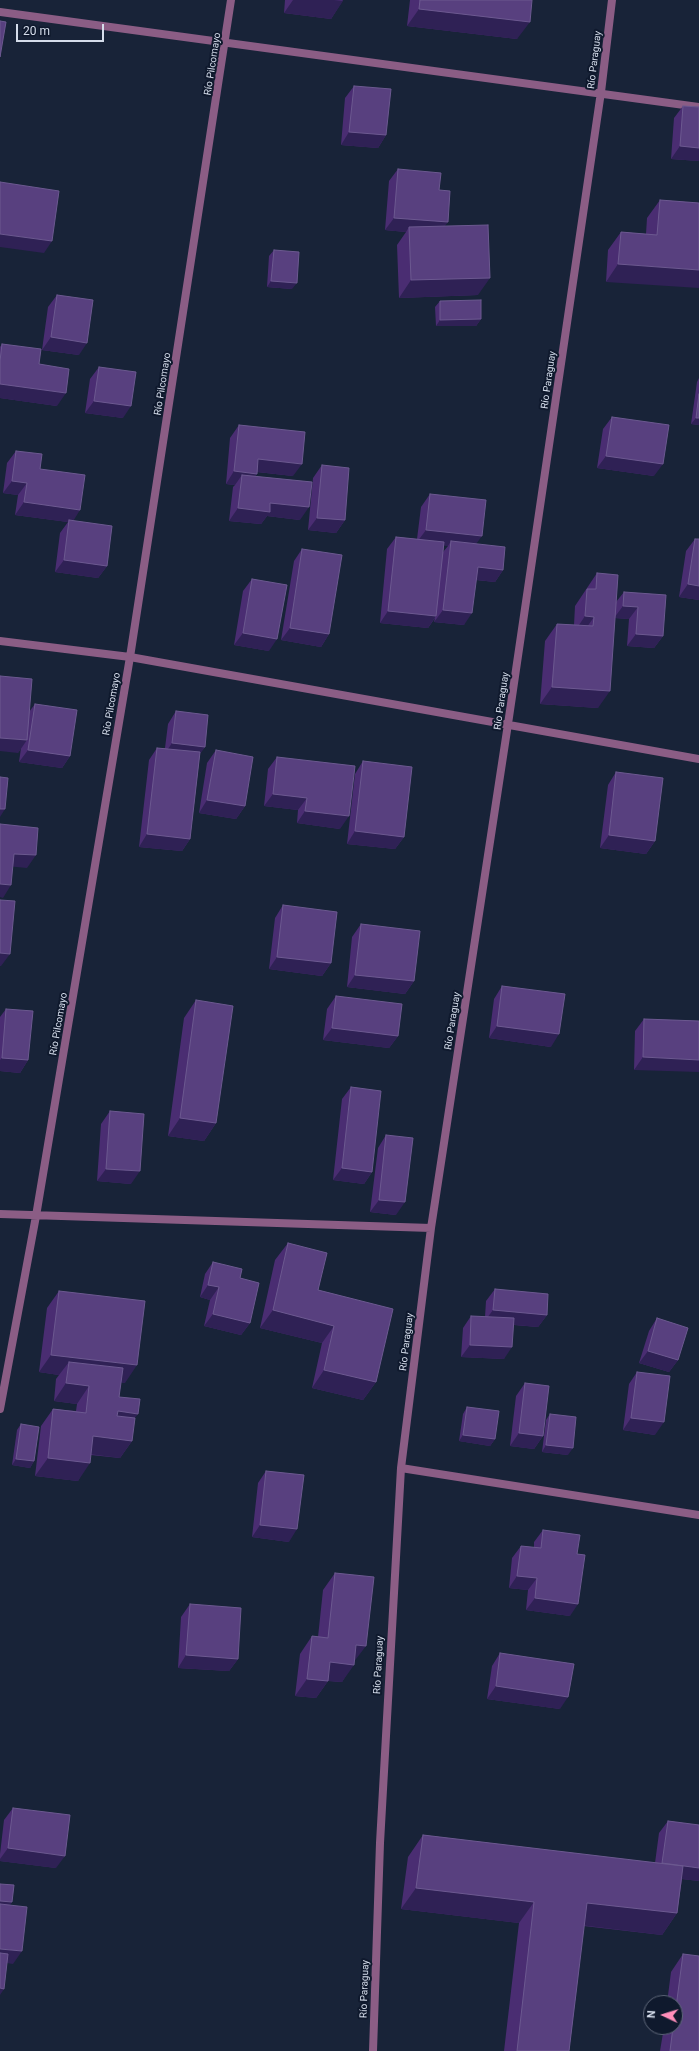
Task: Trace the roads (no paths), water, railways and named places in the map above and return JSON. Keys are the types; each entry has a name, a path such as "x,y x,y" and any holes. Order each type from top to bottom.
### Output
{"street":[{"name":"Río Pilcomayo","path":"0,1410 36,1216 130,657 232,0"},
{"name":"Río Paraguay","path":"373,2051 380,1843 401,1468 431,1228 508,724 601,92 612,0"},
{"path":"0,12 601,92 699,107"},
{"path":"0,641 130,657 699,759"},
{"path":"0,1214 431,1228"},
{"path":"401,1468 699,1515"}]}
